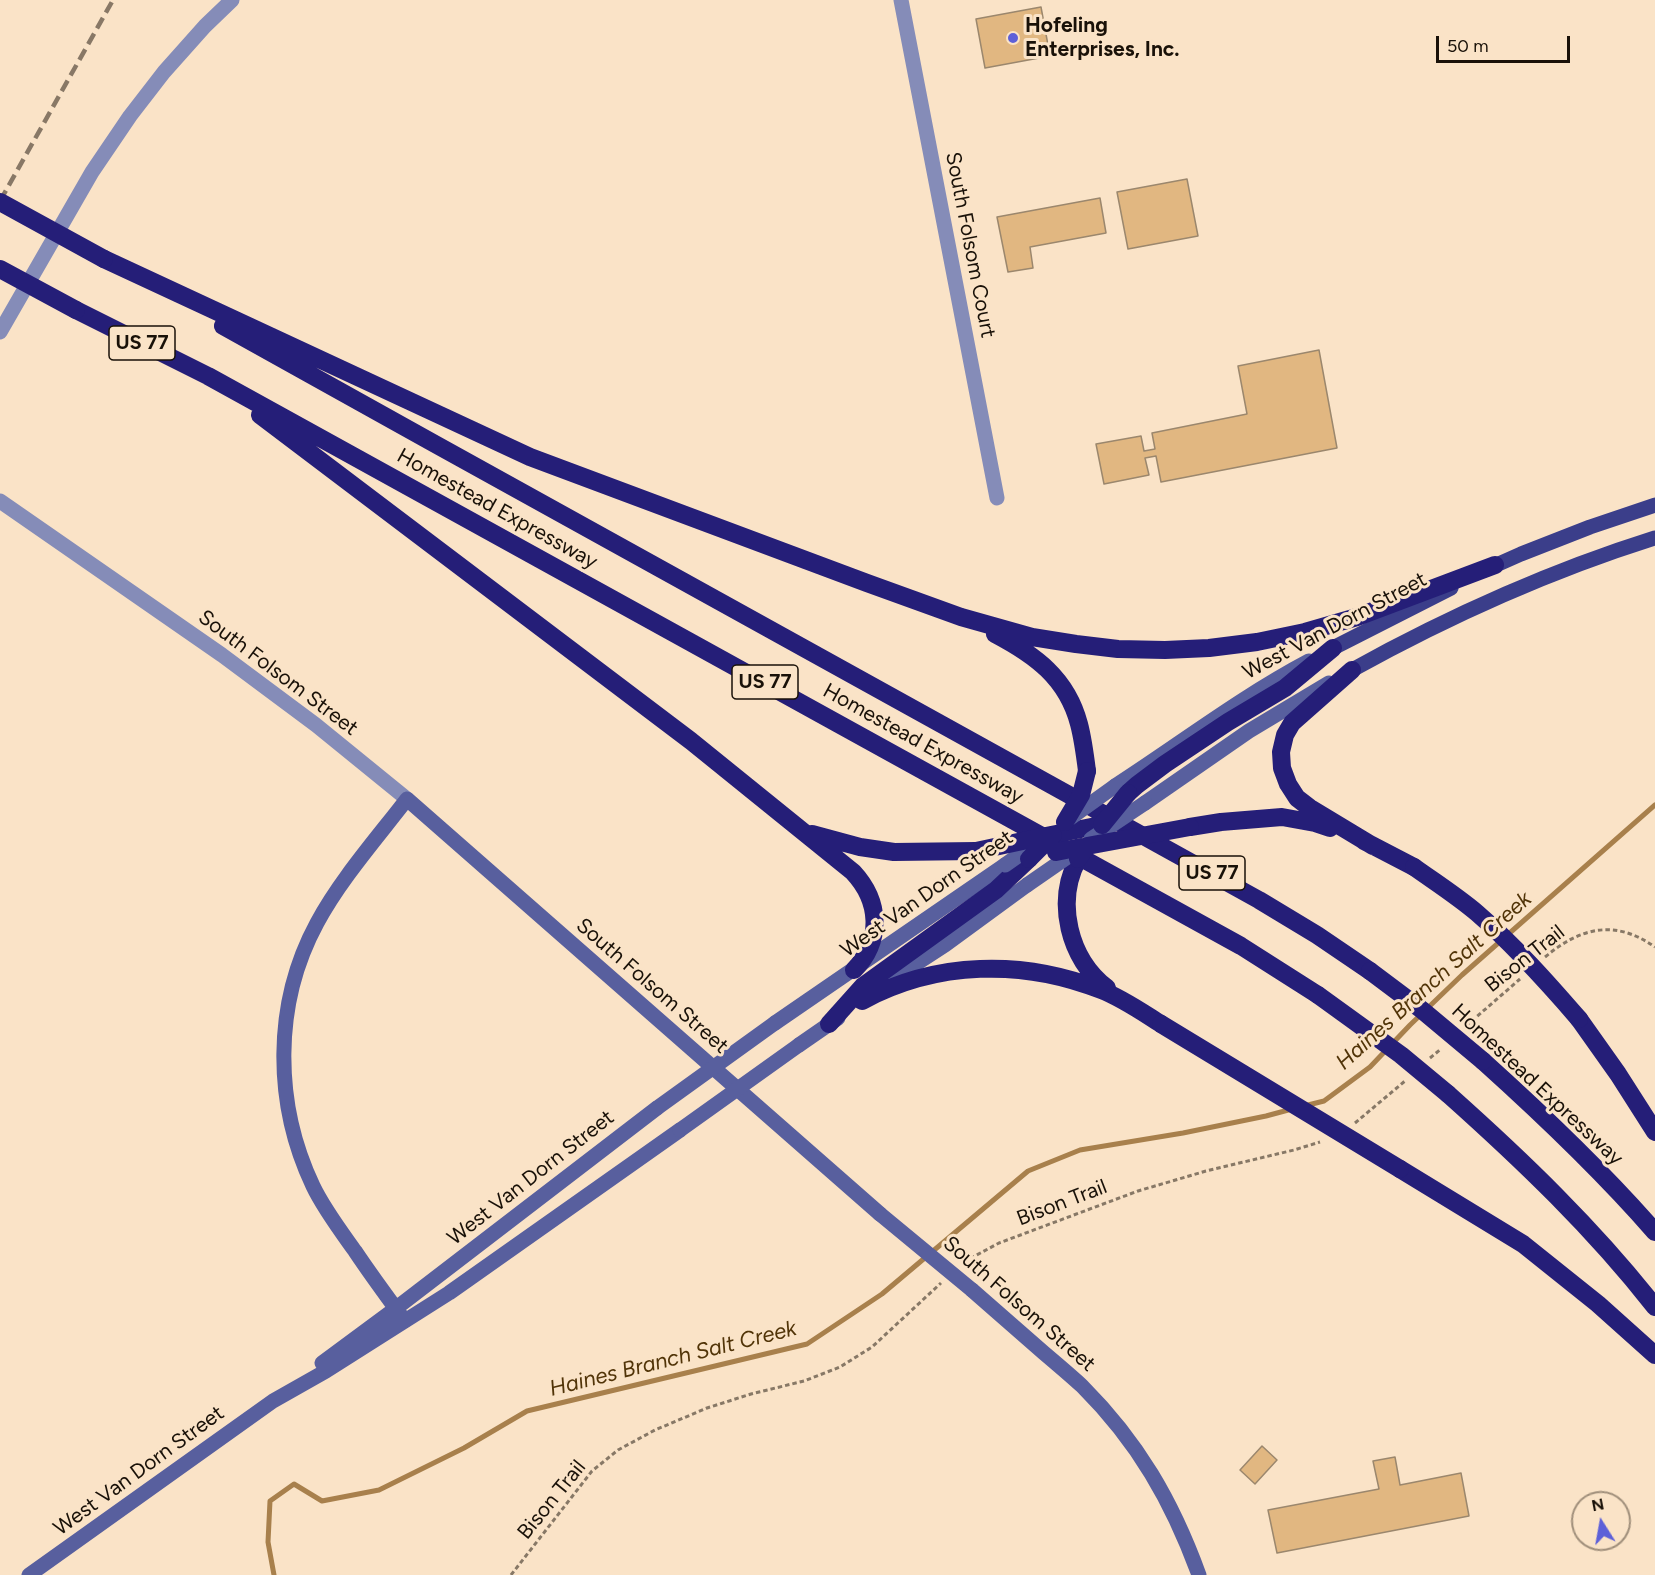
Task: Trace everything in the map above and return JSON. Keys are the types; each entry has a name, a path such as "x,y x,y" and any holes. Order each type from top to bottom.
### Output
{"highway":[{"name":"Homestead Expressway","path":"0,202 1249,894 1317,935 1422,1010 1483,1061 1590,1161 1655,1232"},
{"path":"104,259 530,457 961,617 1032,637 1118,649 1209,648 1257,642 1357,617 1495,565"},
{"name":"Homestead Expressway","path":"0,269 208,376 1241,945 1318,995 1401,1055 1448,1094 1546,1185 1596,1238 1655,1307"},
{"path":"208,376 692,741 853,872 867,889 873,904 874,915 874,934 869,949 854,970"},
{"path":"829,1024 863,986 996,890 1055,831 1081,795 1087,771 1079,721 1059,682 1027,652 961,617"},
{"path":"1333,648 1285,688 1228,722 1137,785 1122,790 1109,823 1086,844 1073,868 1066,905 1070,931 1080,956 1097,981 1131,1005 1523,1244 1598,1304 1655,1355"},
{"path":"1352,670 1292,723 1285,735 1281,752 1282,768 1288,784 1298,798 1373,846"},
{"path":"1029,859 1086,844 1221,822 1282,817 1332,828 1414,867 1477,913 1543,978 1579,1019 1655,1132"},
{"path":"792,822 818,837 894,852 976,851 1055,831 1109,823"},
{"path":"862,1001 904,982 947,972 986,968 1047,973 1102,990 1131,1005"}],"main road":[{"name":"West Van Dorn Street","path":"1333,648 1495,565 1590,527 1655,506"},
{"path":"1109,823 1145,803 1249,730 1395,646 1470,609 1543,578 1655,538"},
{"name":"West Van Dorn Street","path":"29,1575 273,1401 326,1371 449,1293 799,1045 945,945 1011,874 1055,831 1122,790"},
{"name":"South Folsom Street","path":"407,799 880,1214 1082,1386 1116,1423 1166,1496 1185,1536 1199,1575"},
{"path":"405,1321 330,1216 313,1187 298,1151 290,1119 284,1086 283,1058 285,1025 291,992 302,954 316,924 334,895 407,799"},
{"name":"West Van Dorn Street","path":"273,1401 657,1108 775,1023 854,970 1011,874 1086,844"}],"street":[{"path":"0,332 92,172 130,116 164,72 232,0"},
{"name":"South Folsom Court","path":"902,0 997,498"},
{"name":"South Folsom Street","path":"0,501 232,662 316,725 407,799"}],"path":[{"name":"Bison Trail","path":"1541,961 1557,948 1587,932 1610,928 1634,934 1655,947"},
{"name":"Bison Trail","path":"1465,1027 1526,974"},
{"path":"1423,1065 1448,1042"},
{"path":"1347,1127 1406,1080"},
{"name":"Bison Trail","path":"964,1264 999,1243 1138,1191 1206,1171 1316,1144 1327,1138"},
{"name":"Bison Trail","path":"511,1575 592,1471 618,1450 655,1430 707,1408 804,1381 840,1367 872,1347 946,1279"}],"building":[{"name":"Hofeling Enterprises, Inc.","path":"1041,7 1050,56 985,68 976,19"},
{"path":"1187,179 1198,236 1128,249 1117,192"},
{"path":"1100,198 1106,233 1030,247 1033,268 1008,272 997,217"},
{"path":"1319,350 1337,448 1161,482 1156,456 1145,458 1149,475 1104,484 1096,444 1141,436 1144,451 1155,449 1152,433 1247,414 1238,366"},
{"path":"1262,1446 1277,1460 1255,1484 1240,1470"},
{"path":"1395,1457 1400,1485 1461,1473 1469,1516 1277,1553 1268,1510 1379,1489 1373,1461"}],"waterway":[{"name":"Haines Branch Salt Creek","path":"1304,1106 1324,1101 1370,1067 1462,975 1655,805"},
{"name":"Haines Branch Salt Creek","path":"274,1575 268,1542 270,1501 294,1484 322,1501 379,1490 464,1448 527,1411 807,1344 882,1294 1028,1171 1080,1150 1183,1133 1292,1109"}],"railway":[{"path":"0,201 113,0"}],"place":[{"name":"Hofeling Enterprises, Inc.","path":"1013,38"}]}
